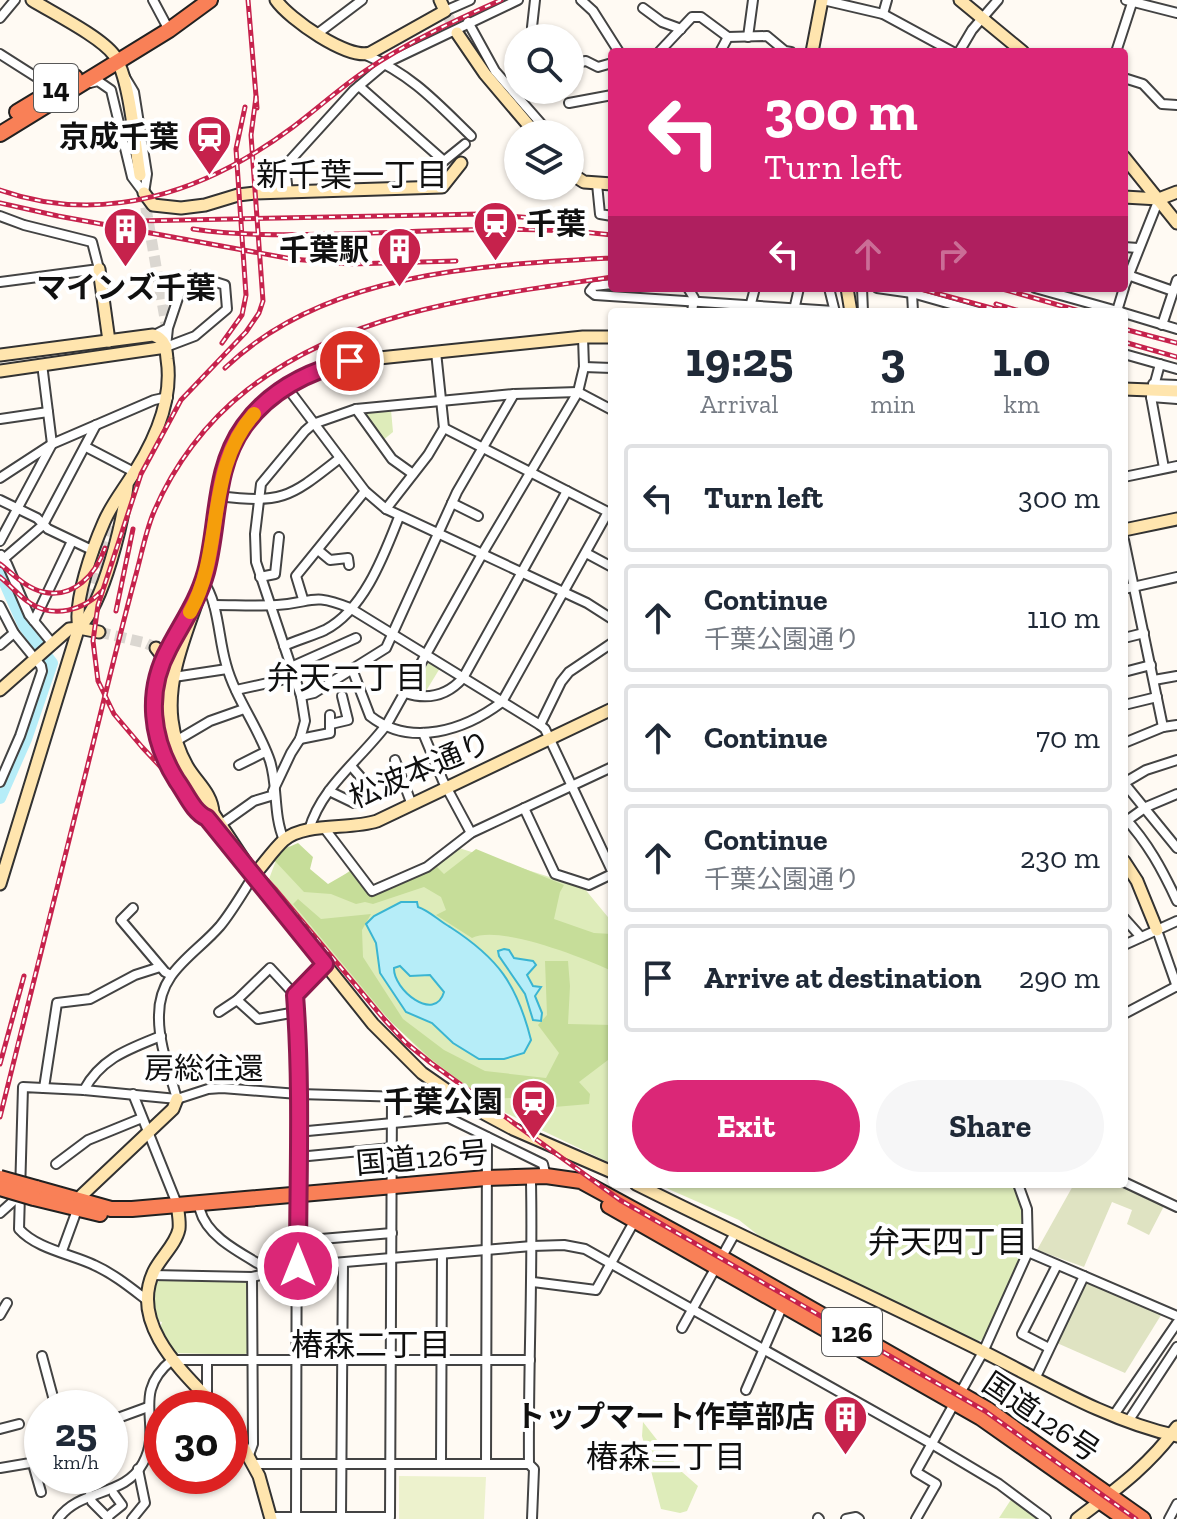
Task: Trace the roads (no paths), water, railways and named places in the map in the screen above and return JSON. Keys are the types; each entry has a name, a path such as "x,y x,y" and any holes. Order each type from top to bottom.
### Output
{"highway":[{"name":"14","path":"0,134 118,63 197,0"},
{"name":"14","path":"167,26 210,0"},
{"name":"14","path":"0,123 55,89 118,63"},
{"name":"国道126号","path":"0,1178 30,1194"},
{"name":"国道126号","path":"0,1188 111,1209 178,1208 486,1181 574,1179 590,1184 957,1398 1104,1499 1143,1519"},
{"name":"国道126号","path":"541,1180 586,1191 635,1220 720,1262 783,1305 957,1398"},
{"name":"国道126号","path":"178,1208 200,1210 297,1198"},
{"name":"国道126号","path":"1104,1499 1125,1519"}],"street":[{"path":"0,18 15,0"},
{"path":"32,0 101,44 118,63 134,92 147,174 144,193"},
{"path":"153,0 167,26"},
{"path":"317,34 362,0"},
{"path":"366,55 442,5 470,0"},
{"path":"288,193 285,166 359,86 386,63 518,0"},
{"path":"532,24 535,0"},
{"path":"581,0 593,11 616,48"},
{"path":"748,37 753,0"},
{"path":"813,48 822,0 883,14 948,48"},
{"path":"883,14 887,0"},
{"path":"960,0 1019,48"},
{"path":"959,48 998,0"},
{"path":"1117,48 1131,1 1177,13"},
{"path":"282,2 317,34 355,54 386,63 413,80 468,140 444,161 359,86"},
{"path":"643,8 662,22 681,29"},
{"path":"663,48 692,17 701,17 728,37 767,36 781,48"},
{"path":"468,22 495,71 504,79"},
{"path":"457,33 485,74 524,120"},
{"path":"722,48 728,37"},
{"path":"0,54 55,89"},
{"path":"584,61 598,67 608,64"},
{"path":"118,63 140,175"},
{"path":"1128,79 1143,84 1162,104 1177,105"},
{"path":"48,105 96,81 109,86 132,177 150,203 161,208 205,205 238,195 442,187 461,163"},
{"path":"584,100 608,96"},
{"path":"1128,162 1177,223"},
{"path":"584,182 608,184"},
{"path":"597,184 600,214 608,215"},
{"path":"1128,197 1159,199 1177,192"},
{"path":"1128,270 1159,199"},
{"path":"0,216 92,242 109,341"},
{"path":"1128,247 1138,248"},
{"path":"0,282 99,269"},
{"path":"0,371 166,347 195,336 225,313 228,290 225,285 193,275 184,280 168,328 166,347 168,397 158,425 134,472 104,522 76,606 79,628"},
{"path":"1128,276 1173,291"},
{"path":"1162,325 1177,280"},
{"path":"608,284 594,286 590,291 595,295 693,307 765,308"},
{"path":"750,307 754,292"},
{"path":"905,292 951,308"},
{"path":"1051,292 1107,308"},
{"path":"912,293 913,308"},
{"path":"1128,314 1177,329"},
{"path":"0,355 153,335 168,328"},
{"path":"153,335 163,340 166,347"},
{"path":"309,830 329,791 387,724 529,472 578,392 584,367 583,337"},
{"path":"210,815 213,803 188,769 176,741 172,721 174,677 203,581 229,454 242,429 261,406 286,386 307,375 350,361 608,337"},
{"path":"386,509 444,428 436,352"},
{"path":"1128,355 1177,369"},
{"path":"0,541 52,444 42,364"},
{"path":"1160,364 1152,390 1164,468"},
{"path":"584,367 608,368"},
{"path":"1152,390 1177,385"},
{"path":"286,386 365,491 386,509 608,617"},
{"path":"1128,389 1177,391"},
{"path":"1152,390 1177,399"},
{"path":"218,826 254,801 274,793 300,739 305,721 301,696 260,577 254,547 261,484 313,424 356,409 514,394 578,392 608,408"},
{"path":"301,696 314,693 386,648 452,503 514,394"},
{"path":"0,478 52,444 154,400 168,397"},
{"path":"356,409 392,459 413,474"},
{"path":"0,419 48,412"},
{"path":"0,781 20,736 42,671 43,651 34,621 1,558 43,525 97,425"},
{"path":"352,669 365,708 375,720 387,724 423,733 440,732 488,713 502,702 608,512 444,428"},
{"path":"86,447 134,472"},
{"path":"218,496 260,500 294,493 340,458"},
{"path":"1128,476 1177,466"},
{"path":"79,628 93,610 117,534 127,484"},
{"path":"303,599 296,576 365,491"},
{"path":"405,693 421,697 438,695 448,692 463,678 567,491"},
{"path":"0,500 94,551"},
{"path":"452,503 478,516"},
{"path":"284,646 326,629 350,608 375,576 399,517"},
{"path":"1128,529 1177,519"},
{"path":"260,577 275,574 279,537"},
{"path":"34,621 72,541"},
{"path":"318,550 330,560 348,558 349,565"},
{"path":"586,553 608,565"},
{"path":"1128,558 1163,727"},
{"path":"1128,588 1177,577"},
{"path":"203,581 213,594 217,631 227,669 270,762 279,828 284,840"},
{"path":"214,605 287,604 303,599 328,598 350,608 540,725 550,739 608,864"},
{"path":"196,603 162,649 153,708 158,740 174,776 199,814 210,815"},
{"path":"0,609 14,633 43,651"},
{"path":"0,884 83,615"},
{"path":"0,690 69,629 99,632"},
{"path":"0,645 14,633"},
{"path":"1128,637 1144,633"},
{"path":"291,667 356,638"},
{"path":"540,725 569,672 608,646"},
{"path":"162,649 167,666 162,711 164,729 177,764 254,875 391,1045 422,1073 468,1105 513,1129 608,1170"},
{"path":"1128,671 1151,665"},
{"path":"174,677 227,669"},
{"path":"1154,680 1177,676"},
{"path":"236,690 295,677"},
{"path":"300,739 330,733 331,720 348,720 342,696"},
{"path":"1128,704 1157,697"},
{"path":"292,709 303,707"},
{"path":"346,714 365,708"},
{"path":"176,741 210,721 244,709"},
{"name":"松波本通り","path":"254,875 284,840 297,832 363,825 412,805 608,711"},
{"path":"1128,741 1163,727 1177,725"},
{"path":"423,733 471,833"},
{"path":"239,765 265,752"},
{"path":"395,760 412,805"},
{"path":"1128,781 1146,770 1177,760"},
{"path":"329,791 354,803 371,789 351,766"},
{"path":"325,829 372,891 427,867 471,833 608,769"},
{"path":"1128,787 1177,848"},
{"path":"1128,818 1177,794"},
{"path":"524,808 555,874 589,885 608,875"},
{"path":"1128,823 1143,838 1159,862 1177,901"},
{"path":"1128,867 1137,881 1177,986 1128,1012"},
{"path":"62,1251 78,1205 173,1109 177,1099 161,1036 158,1018 160,1001 171,975 189,953 218,928 254,875"},
{"path":"133,908 121,920 160,967 171,975"},
{"path":"1128,943 1177,921"},
{"path":"1128,922 1141,937"},
{"path":"1167,961 1177,957"},
{"path":"295,995 325,964"},
{"path":"44,1088 57,1003 90,999 135,975 160,967"},
{"path":"219,1012 237,1000 270,968 295,995 300,1058 296,1518"},
{"path":"237,1000 258,1019 296,1012"},
{"path":"84,1090 97,1069 107,1060 161,1036"},
{"name":"房総往還","path":"30,1194 23,1087 177,1099 208,1089 406,1097 543,1164 541,1180"},
{"path":"133,1094 178,1208 179,1228 152,1275 148,1301 161,1343 172,1360 200,1390"},
{"path":"248,1454 271,1518 390,1517 392,1097"},
{"path":"56,1164 88,1140 142,1118"},
{"path":"297,1132 446,1118"},
{"path":"486,1464 487,1137"},
{"path":"298,1157 392,1148"},
{"path":"529,1464 532,1246 541,1180"},
{"path":"1128,1184 1177,1207"},
{"path":"644,1188 1035,1379 1114,1415 1175,1433 1151,1461 1077,1519"},
{"path":"916,1519 936,1484 916,1472 983,1352 1028,1252 1027,1209 1019,1188"},
{"path":"0,1213 30,1194"},
{"path":"30,1194 19,1229 24,1234 114,1275 148,1301"},
{"path":"200,1210 207,1227 272,1272"},
{"path":"533,1282 596,1290 635,1220"},
{"path":"321,1239 392,1233"},
{"path":"682,1328 735,1233"},
{"path":"152,1275 252,1277 298,1266 532,1246 564,1245 585,1249 932,1444 999,1484 1046,1519"},
{"path":"1028,1252 1177,1316"},
{"path":"441,1464 442,1254"},
{"path":"341,1517 343,1263"},
{"path":"1049,1348 1022,1334 1057,1265"},
{"path":"1035,1379 1084,1276"},
{"path":"251,1459 252,1277"},
{"path":"0,1315 7,1303"},
{"path":"746,1390 783,1305"},
{"path":"1114,1415 1177,1323"},
{"path":"1129,1420 1177,1347"},
{"path":"42,1356 51,1390"},
{"path":"150,1390 156,1377 172,1360 530,1360"},
{"path":"207,1360 207,1390"},
{"path":"0,1429 19,1424"},
{"path":"251,1459 296,1465 529,1464 534,1469 532,1519"},
{"path":"58,1519 79,1499 125,1483 144,1460"},
{"path":"0,1468 24,1465"},
{"path":"132,1519 145,1503 138,1469"},
{"path":"90,1495 92,1502 108,1518 122,1505 114,1494"},
{"path":"1169,1519 1177,1504"},
{"path":"846,1519 859,1519"}],"water":[{"path":"401,902 417,902 418,907 481,950 503,974 519,1003 531,1040 524,1053 504,1059 479,1059 453,1043 432,1023 406,1012 380,973 376,943 366,924 374,916","holes":["400,966 410,976 430,975 444,992 439,1001 424,1004 415,1000 400,985 394,968"]},
{"path":"509,950 514,958 533,961 536,965 527,975 533,986 541,987 535,996 542,1013 541,1021 533,1020 525,994 499,956 498,951"}],"waterway":[{"path":"0,572 24,626 52,663 26,739 0,798"}],"tunnel":[{"path":"445,11 457,33"},
{"path":"143,191 168,336"},
{"path":"83,615 120,501"},
{"path":"99,632 156,648"}],"railway":[{"path":"248,0 257,108"},
{"path":"0,190 39,201 78,205 116,203 190,185 260,150 381,60 501,0"},
{"path":"256,97 251,135 263,301 246,332 181,400 141,474 98,605 93,641 98,681 114,714 276,890 384,1019 405,1042 431,1063 620,1200 985,1411 1136,1519"},
{"path":"222,343 242,315 246,295 236,149 245,107"},
{"path":"0,203 292,259 350,264 456,261"},
{"path":"137,221 481,214 560,220"},
{"path":"193,229 264,234 508,229 608,235"},
{"path":"225,368 265,336 309,311 357,293 459,271 608,258"},
{"path":"0,1117 148,529 170,479 192,446 218,416 247,390 287,363 330,341 421,310 516,291 608,278"},
{"path":"932,292 991,308"},
{"path":"1013,292 1069,308"},
{"path":"996,304 1010,308"},
{"path":"1128,330 1177,343"},
{"path":"1128,343 1177,357"},
{"path":"116,611 133,529"},
{"path":"0,564 37,590 64,592 90,575 105,548"},
{"path":"0,577 30,603 49,611 78,607 102,591"},
{"path":"0,1064 24,976"}],"place":[{"name":"京成千葉","path":"210,176"},
{"name":"千葉","path":"495,263"},
{"name":"マインズ千葉","path":"126,269"},
{"name":"千葉駅","path":"400,289"},
{"name":"千葉公園","path":"534,1141"},
{"name":"トップマート作草部店","path":"846,1456"}],"district":[{"name":"新千葉一丁目","path":"352,175"},
{"name":"弁天二丁目","path":"347,678"},
{"name":"弁天四丁目","path":"948,1242"},
{"name":"椿森二丁目","path":"371,1345"},
{"name":"椿森三丁目","path":"666,1457"}]}
